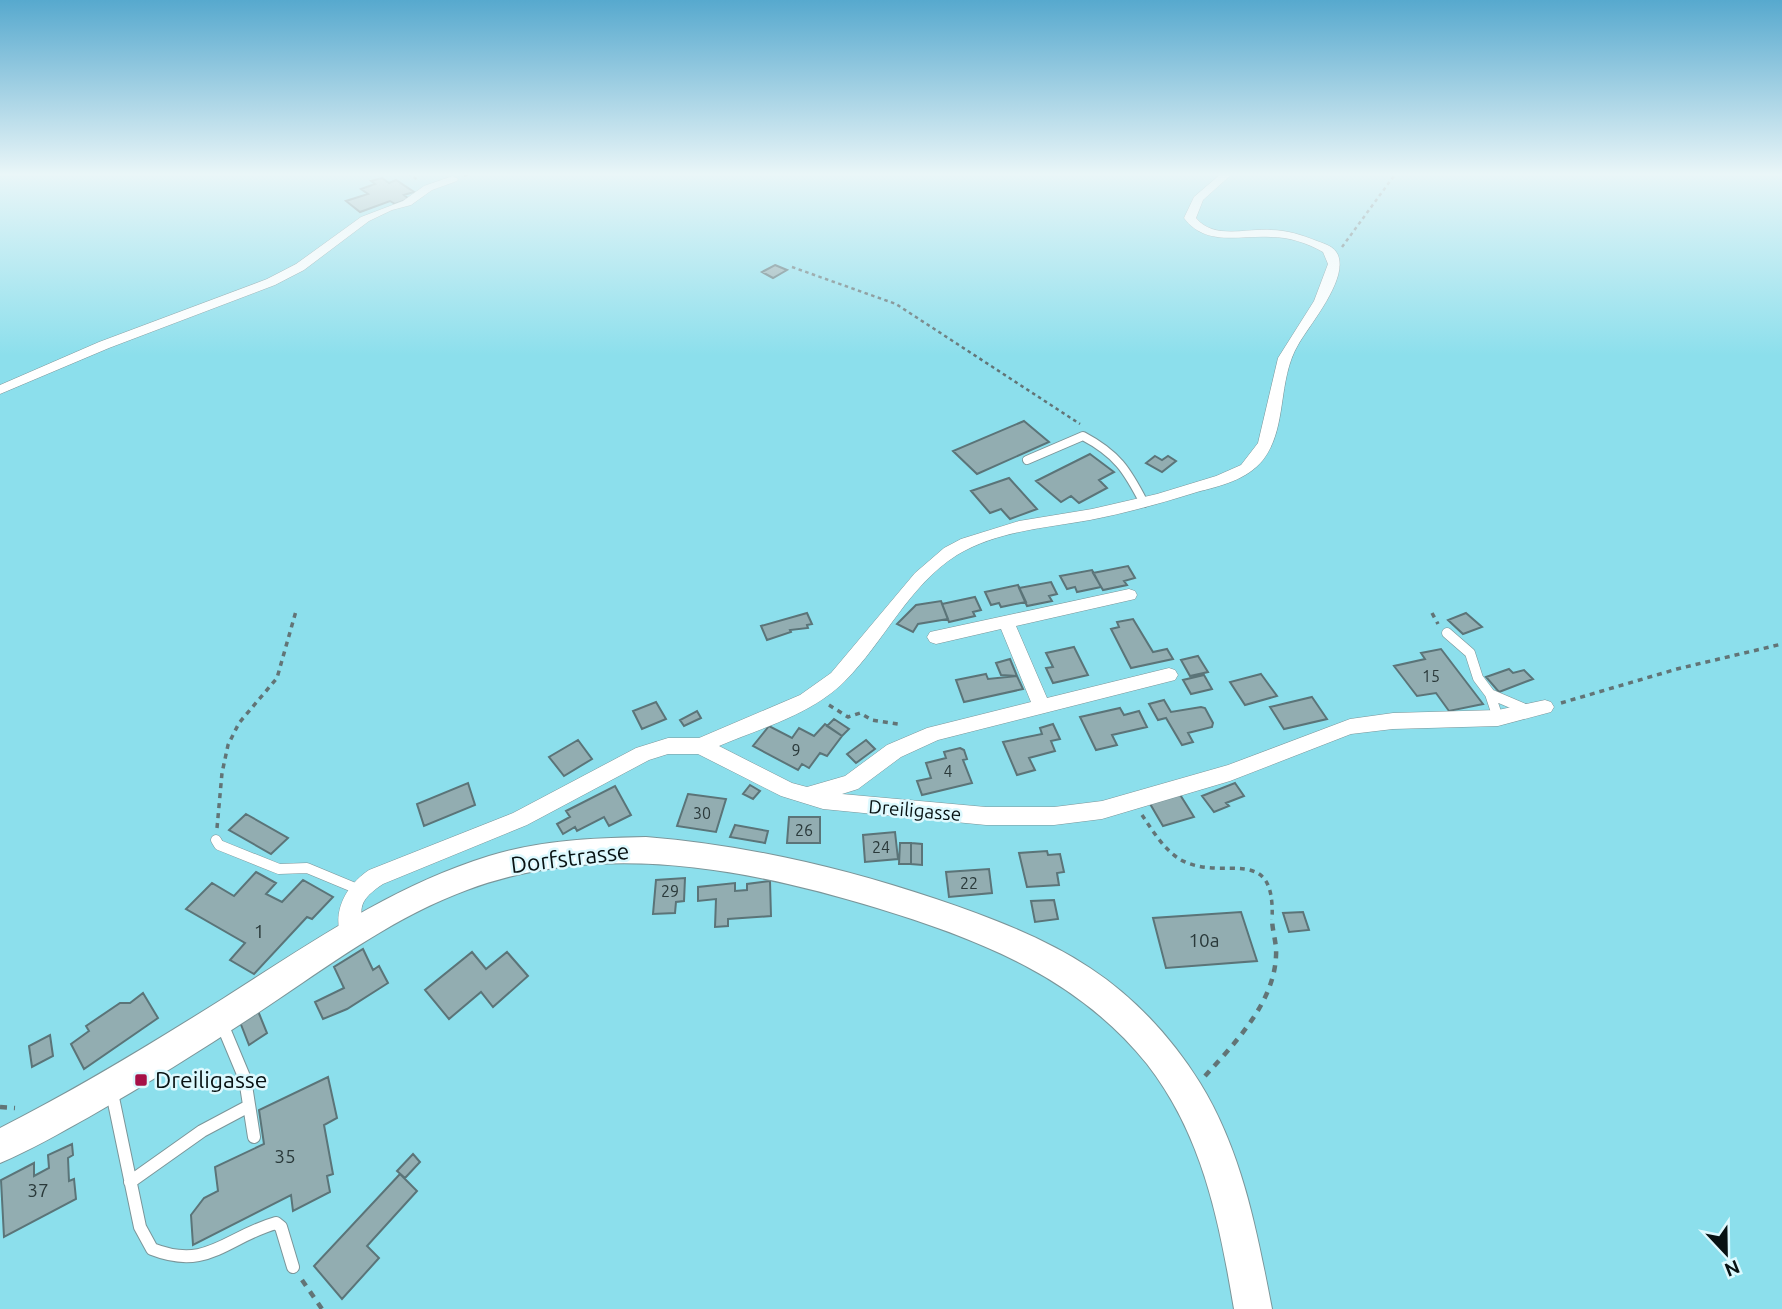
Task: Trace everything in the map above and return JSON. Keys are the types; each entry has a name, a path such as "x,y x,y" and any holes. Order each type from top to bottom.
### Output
{"street":[{"path":"0,390 104,345 271,282 300,267 346,234"},
{"path":"700,746 817,694 837,678 935,563 959,547 999,531 1144,503 1234,475 1259,455 1271,420 1273,396 1284,356 1320,300 1334,264 1332,254 1318,245 1289,236 1219,234"},
{"path":"936,637 1129,595"},
{"path":"1006,622 1042,706"},
{"path":"805,795 851,783 894,751 918,739 1169,675"},
{"name":"Dreiligasse","path":"360,890 368,882 387,872 539,810 643,754 667,746 700,746 778,786 805,795 876,807 1031,817 1078,814 1133,802 1230,773 1357,725 1393,721 1498,718 1537,709"},
{"name":"Dorfstrasse","path":"0,1146 110,1087 350,932 410,901 464,878 544,856 635,849 672,851 774,865 924,909 1004,939 1061,968 1100,995 1135,1026 1186,1090 1201,1117 1224,1175 1237,1224 1253,1309"},
{"path":"350,932 350,906 360,890"}],"lane":[{"path":"1027,460 1083,436 1105,447 1120,459 1144,503"},
{"path":"1447,633 1467,649 1478,678 1490,694 1498,718"},
{"path":"1490,694 1537,709"},
{"path":"216,840 219,845 279,869 307,868 360,890"},
{"path":"219,1019 241,1069 254,1137"},
{"path":"110,1087 140,1227 152,1249 187,1259 263,1225 275,1223 281,1227 293,1267"},
{"path":"130,1182 202,1131 249,1106"}],"path":[{"path":"1332,254 1340,250 1352,234"},
{"path":"792,267 896,304 1079,422 1083,436"},
{"path":"216,840 222,779 233,733 238,723 276,681 291,620 296,611"},
{"path":"1537,709 1677,669 1782,644"},
{"path":"817,694 829,706 848,717 860,713 872,720 894,723"},
{"path":"1133,802 1163,845 1182,862 1206,868 1255,870 1269,883 1272,892 1272,926 1276,954 1271,982 1248,1022 1214,1066 1186,1090"},
{"path":"293,1267 322,1309"}],"shaded area":[{"path":"0,234 1782,234 1782,1309 0,1309"}],"building":[{"path":"775,265 787,270 773,278 762,272"},
{"path":"1024,421 1049,442 977,474 953,451"},
{"path":"1090,454 1114,472 1099,480 1107,488 1079,503 1071,496 1061,502 1036,481"},
{"path":"1155,456 1162,460 1168,456 1176,461 1162,472 1146,463"},
{"path":"1009,478 1037,509 1010,519 1001,509 990,513 971,491"},
{"path":"1128,566 1135,578 1124,581 1127,585 1103,590 1093,573"},
{"path":"1092,570 1101,587 1077,592 1075,587 1067,589 1060,576"},
{"path":"1051,582 1057,594 1049,596 1052,601 1027,606 1019,588"},
{"path":"1018,585 1026,602 1001,607 999,603 991,605 985,592"},
{"path":"975,597 981,610 973,612 975,616 949,622 942,604"},
{"path":"941,601 948,619 918,624 913,632 897,624 916,605"},
{"path":"807,613 812,624 807,625 808,628 790,630 791,632 767,640 761,626"},
{"path":"1466,613 1482,627 1463,634 1448,620"},
{"path":"1133,619 1153,652 1167,649 1173,659 1131,668 1111,629 1119,627 1117,622"},
{"path":"1074,647 1088,675 1053,683 1046,668 1053,667 1046,653"},
{"path":"1441,649 1483,704 1449,711 1436,693 1417,696 1394,666 1425,659 1421,653"},
{"path":"1198,656 1208,672 1190,676 1181,660"},
{"path":"1010,659 1017,676 1001,675 996,663"},
{"path":"1509,669 1513,673 1524,670 1533,679 1499,692 1486,677"},
{"path":"986,674 988,679 1017,676 1023,689 964,702 956,680"},
{"path":"1261,674 1277,696 1245,705 1230,682"},
{"path":"1204,675 1212,689 1191,694 1183,680"},
{"path":"1312,697 1327,719 1284,729 1270,707"},
{"path":"1164,700 1171,712 1205,708 1213,723 1212,727 1188,733 1193,742 1182,745 1166,718 1158,720 1149,704"},
{"path":"656,702 666,719 642,729 633,711"},
{"path":"1120,708 1124,715 1139,711 1147,727 1112,735 1117,745 1096,750 1080,717"},
{"path":"697,711 701,718 684,726 680,720"},
{"path":"834,719 849,729 842,736 827,726"},
{"path":"825,724 842,736 827,756 820,753 809,768 802,764 798,770 753,746 769,726 792,738 799,728 814,736"},
{"path":"1053,724 1060,739 1051,741 1055,751 1029,758 1035,770 1017,775 1003,742 1042,734 1040,728"},
{"path":"578,740 592,759 564,776 549,757"},
{"path":"866,740 875,749 856,763 847,754"},
{"path":"960,748 964,750 967,759 963,760 972,783 922,795 917,781 931,778 926,763 946,758 944,752"},
{"path":"468,783 475,805 424,826 417,804"},
{"path":"1235,783 1244,796 1226,803 1229,806 1214,812 1202,796"},
{"path":"750,785 760,791 753,799 743,794"},
{"path":"615,786 631,815 609,826 604,817 577,831 575,827 563,834 557,824 570,817 566,811"},
{"path":"1179,793 1194,817 1163,826 1149,802"},
{"path":"688,794 726,799 716,832 677,826"},
{"path":"246,814 288,838 271,854 229,830"},
{"path":"789,817 820,817 820,843 787,843"},
{"path":"735,825 768,831 765,843 730,837"},
{"path":"895,832 898,859 865,862 863,835"},
{"path":"900,843 911,843 911,864 899,864"},
{"path":"911,843 922,844 922,865 911,864"},
{"path":"1047,851 1048,855 1060,854 1064,872 1057,873 1059,885 1027,887 1019,853"},
{"path":"989,869 992,893 949,897 946,872"},
{"path":"256,872 276,883 266,894 282,902 303,880 333,897 312,919 307,917 254,974 230,960 245,943 186,909 212,883 234,896"},
{"path":"685,878 684,901 676,902 675,913 653,914 656,880"},
{"path":"770,881 771,916 728,919 728,926 715,927 716,899 698,901 698,887 735,883 735,891 747,890 747,884"},
{"path":"1054,900 1058,919 1035,922 1031,901"},
{"path":"1241,912 1257,961 1166,968 1153,918"},
{"path":"1303,912 1309,930 1289,932 1283,913"},
{"path":"363,949 373,970 379,966 388,983 347,1009 323,1019 315,1002 344,988 334,967"},
{"path":"472,952 486,969 507,952 528,976 493,1007 481,992 449,1019 425,990"},
{"path":"143,993 158,1018 84,1069 71,1044 89,1031 86,1026 120,1003 130,1003"},
{"path":"258,1011 267,1033 249,1045 240,1022"},
{"path":"50,1035 53,1056 32,1067 29,1046"},
{"path":"328,1077 337,1118 324,1125 333,1174 327,1176 330,1192 293,1211 291,1195 193,1245 191,1215 204,1198 218,1191 215,1167 264,1144 259,1110"},
{"path":"72,1144 73,1155 68,1158 69,1181 74,1179 76,1199 4,1237 1,1180 34,1163 34,1176 49,1168 48,1155"},
{"path":"413,1154 420,1162 405,1178 397,1171"},
{"path":"400,1174 417,1191 367,1246 379,1258 342,1299 314,1266"}],"place":[{"name":"Dreiligasse","path":"141,1080"}]}
